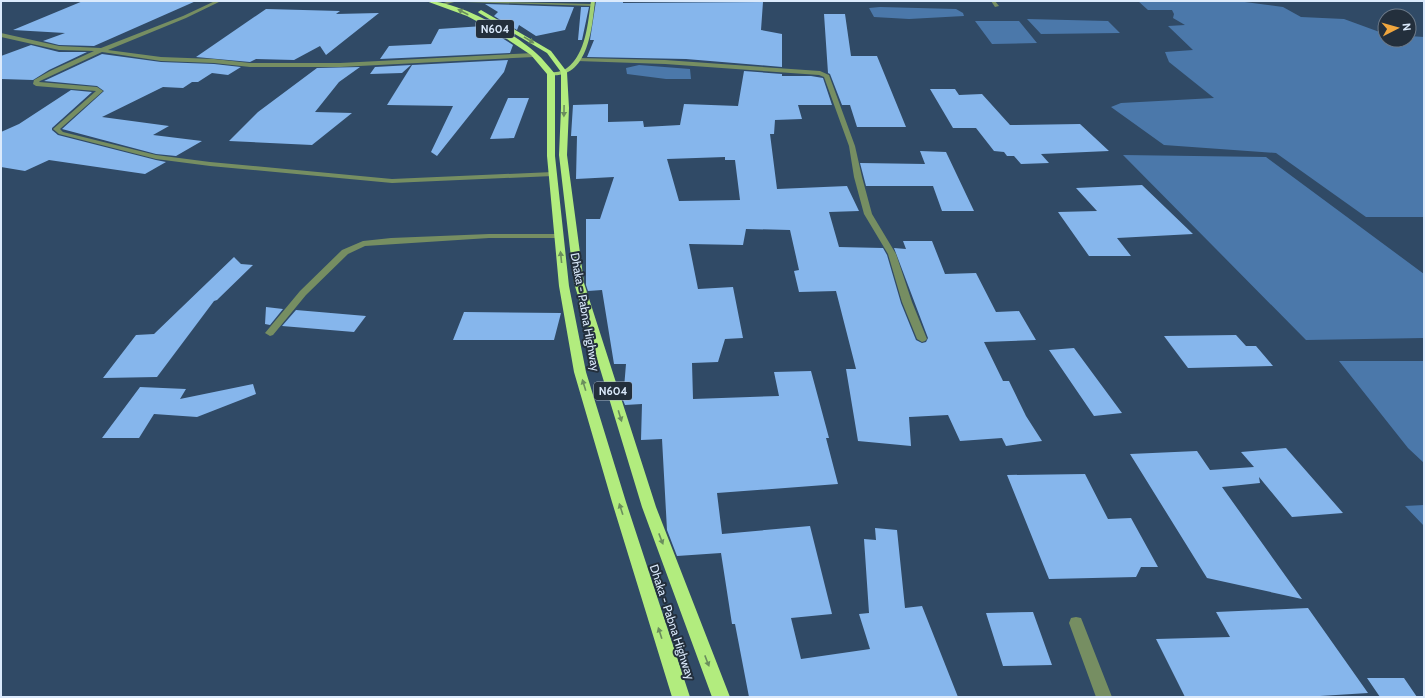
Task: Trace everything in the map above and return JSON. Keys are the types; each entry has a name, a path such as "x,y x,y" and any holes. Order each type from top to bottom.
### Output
{"highway":[{"name":"N604","path":"429,1 453,7 484,23 515,41 557,73"},
{"name":"N604","path":"457,1 471,7"},
{"name":"N604","path":"477,11 497,20 549,52 557,73"},
{"name":"Dhaka - Pabna Highway","path":"557,73 551,156 564,286 580,372 619,502 681,697"},
{"name":"Dhaka - Pabna Highway","path":"557,73 565,108 563,155 579,283 649,507 721,697"}],"main road":[{"path":"557,73 569,70 579,60 585,46 593,3"}],"street":[{"path":"219,1 180,20 100,50 48,73 37,80 36,84 97,89 100,91 56,129 61,133 156,157 332,176 392,181 553,174"},
{"path":"443,4 457,1"},
{"path":"465,1 593,3"},
{"path":"993,1 997,6"},
{"path":"1,35 37,44 100,50 161,59 214,61 250,65 303,66 534,55"},
{"path":"579,60 665,62 820,73 827,76 852,146 858,177 868,214 892,254 907,302 922,340"},
{"path":"270,333 303,294 345,252 363,244 391,241 489,236 559,236"},
{"path":"1076,623 1104,697"}],"water":[{"path":"1138,1 1237,1 1283,7 1301,17 1344,19 1377,31 1377,48 1417,48 1417,37 1424,37 1424,217 1366,217 1276,153 1164,145 1111,107 1121,103 1214,98 1169,62 1165,52 1193,50 1168,26 1185,25 1173,18 1174,14 1172,10 1148,10"},
{"path":"869,8 956,9 963,13 964,16 909,19 874,17"},
{"path":"1027,19 1108,21 1120,33 1041,34"},
{"path":"975,21 1019,21 1037,43 992,44"},
{"path":"639,65 690,69 691,79 666,79 627,74 626,68"},
{"path":"1123,155 1266,157 1424,274 1424,338 1306,340"},
{"path":"1339,361 1424,361 1424,463 1408,448"},
{"path":"1424,505 1424,526 1405,506"}],"building":[{"path":"83,1 196,1 94,46 59,45 43,41 65,33 13,30"},
{"path":"596,1 623,1 623,3 763,2 761,30 782,34 782,67 686,59 587,57 594,40 590,40"},
{"path":"485,4 574,7 565,30 536,36 519,25 517,30 494,16 498,12"},
{"path":"581,7 589,7 582,40 578,40"},
{"path":"266,9 340,11 336,14 379,13 326,55 320,46 294,60 256,59 250,62 196,57"},
{"path":"824,14 845,14 851,56 877,56 906,127 857,127 850,105 842,105 830,74 828,73"},
{"path":"483,26 513,45 510,53 380,59 389,46 431,44 439,29"},
{"path":"31,45 59,52 87,52 49,70 33,80 1,79 1,56"},
{"path":"102,54 161,62 214,64 241,67 228,75 212,73 198,82 192,82 183,88 163,87 102,117 169,126 153,135 202,141 176,156 156,154 62,129 104,91 97,86 44,81"},
{"path":"508,60 504,72 437,156 431,152 453,106 387,105 412,65"},
{"path":"411,65 402,73 370,74 375,67"},
{"path":"360,67 339,82 315,112 352,113 312,145 229,141 258,112 317,68"},
{"path":"744,71 782,74 782,76 811,76 823,78 832,105 798,105 802,119 775,120 774,134 770,134 777,189 847,186 859,211 829,212 839,247 883,248 887,255 901,303 916,340 922,343 926,342 928,338 894,248 906,249 903,241 932,241 945,274 976,273 996,312 1019,311 1036,340 984,342 1003,381 1009,381 1026,416 1042,441 1006,446 1002,438 960,441 948,415 909,417 911,446 858,441 846,369 856,369 836,291 799,292 794,271 799,270 790,230 746,229 743,245 689,244 698,289 733,287 743,338 725,339 718,362 692,363 693,399 779,396 774,372 811,371 829,438 826,438 838,484 717,493 722,534 810,526 832,614 791,618 801,659 870,649 859,614 869,613 864,539 876,540 875,528 897,530 905,608 922,606 958,697 749,697 735,624 732,624 721,553 677,556 667,530 662,439 641,440 642,404 625,405 623,400 626,364 614,364 602,290 588,291 586,285 586,219 600,219 614,177 576,179 577,136 571,136 573,105 608,104 608,122 643,121 644,127 680,125 684,104 738,106","holes":["725,157 725,160 735,160 740,200 679,201 667,159"]},
{"path":"930,89 955,89 959,95 982,94 1010,125 1080,124 1109,151 1041,154 1049,163 1021,164 1014,156 1007,156 1004,152 994,151 976,128 953,128"},
{"path":"71,90 92,92 52,128 52,130 58,135 166,162 145,174 49,160 25,171 1,167 1,132 19,124"},
{"path":"508,98 529,98 514,138 490,139"},
{"path":"920,151 946,152 974,211 942,211 933,186 866,186 860,163 925,164"},
{"path":"1142,185 1193,234 1117,238 1131,256 1089,256 1058,212 1097,211 1076,188"},
{"path":"234,257 241,264 253,265 217,300 214,301 157,377 103,378 136,335 154,334"},
{"path":"266,307 283,309 270,325 265,324"},
{"path":"296,310 366,316 354,332 282,326"},
{"path":"464,312 561,313 554,340 453,340"},
{"path":"1236,335 1246,346 1256,346 1273,366 1188,368 1164,336"},
{"path":"1074,348 1122,413 1094,416 1049,350"},
{"path":"253,384 256,394 197,417 154,414 139,438 102,438 140,387 186,389 180,399"},
{"path":"1286,448 1343,513 1292,517 1259,477 1260,483 1222,487 1302,599 1207,578 1130,454 1197,451 1210,470 1254,467 1241,452"},
{"path":"1085,474 1108,519 1131,518 1158,567 1141,567 1136,577 1049,579 1007,475"},
{"path":"1308,608 1368,693 1320,696 1321,697 1185,697 1156,639 1230,637 1216,612"},
{"path":"1033,612 1052,665 1003,666 986,613"},
{"path":"1367,678 1404,678 1417,697 1380,697"}]}
